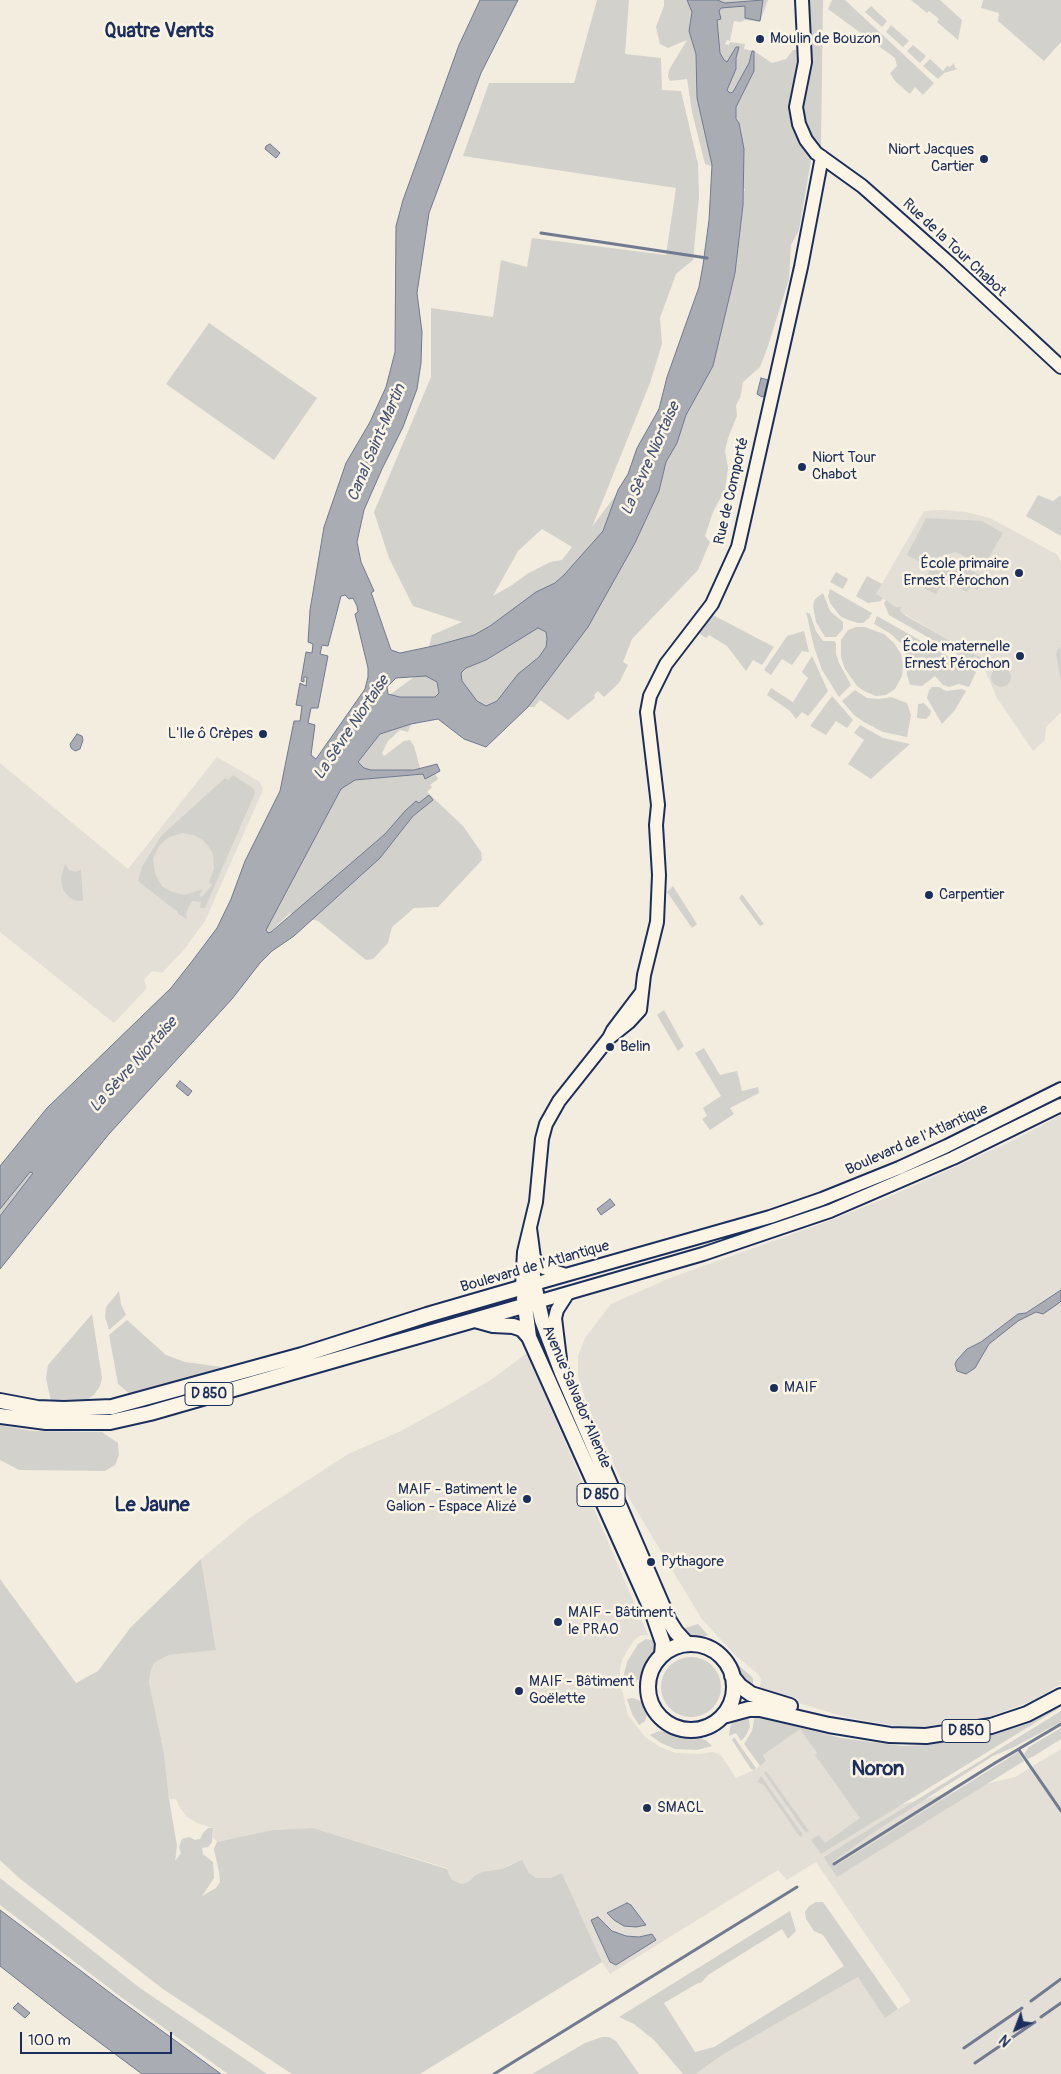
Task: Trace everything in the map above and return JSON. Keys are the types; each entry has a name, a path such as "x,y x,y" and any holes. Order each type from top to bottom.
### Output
{"main road":[{"name":"Avenue Salvador Allende","path":"528,1286 531,1304 530,1338 646,1596 662,1638 662,1655"},
{"name":"Boulevard de l'Atlantique","path":"0,1401 46,1408 112,1407 302,1355 427,1315 528,1286"},
{"name":"Avenue Salvador Allende","path":"531,1304 550,1343 669,1621 687,1644"},
{"name":"Boulevard de l'Atlantique","path":"0,1416 46,1422 110,1422 150,1413 531,1304"},
{"name":"Boulevard de l'Atlantique","path":"474,1320 493,1325 513,1326 522,1329 530,1338"},
{"path":"687,1644 703,1646 715,1651 725,1661 732,1676 733,1697 723,1716 706,1728 691,1730 674,1726 659,1716 652,1705 648,1686 650,1673 662,1655 676,1646 687,1644"},
{"name":"D 850","path":"732,1676 745,1691 757,1697 833,1718 864,1730"},
{"name":"D 850","path":"723,1716 749,1709 772,1710 828,1725 907,1736 926,1736 969,1730 1014,1718 1061,1696"}],"street":[{"name":"Rue de la Tour Chabot","path":"802,0 805,62 798,97 797,115 806,140 822,157 862,186 962,274 1061,367"},
{"name":"Rue de Comporté","path":"528,1286 524,1252 539,1184 542,1139 546,1124 559,1101 609,1038 641,993 657,922 659,875 656,825 658,805 647,712 650,696 664,669 712,604 738,547 801,267 822,157"},
{"name":"Boulevard de l'Atlantique","path":"528,1286 770,1217 822,1199 931,1154 1061,1089"},
{"name":"Boulevard de l'Atlantique","path":"531,1304 712,1251 848,1204 953,1158 1061,1105"},
{"name":"Rue de Comporté","path":"528,1286 534,1258 530,1228"},
{"path":"534,1258 544,1268 566,1275"},
{"path":"562,1373 554,1320 557,1310 568,1293"}],"shaded area":[{"path":"597,0 629,0 625,54 661,58 662,90 681,91 698,164 699,197 693,260 676,274 660,318 662,344 650,383 592,527 657,440 739,212 745,189 722,170 705,164 692,112 687,79 670,81 668,77 669,70 687,40 668,48 660,44 656,27 664,6 664,0 768,0 760,22 734,21 730,41 727,40 725,44 729,45 730,42 745,44 744,49 754,51 772,63 786,59 793,50 800,50 799,69 793,92 812,155 799,230 791,245 789,279 767,349 760,367 743,382 740,398 736,405 737,416 725,451 728,468 725,490 713,512 705,536 710,542 698,570 632,639 623,662 628,665 619,683 604,697 598,691 594,695 595,698 568,720 540,700 534,707 528,707 486,747 464,737 438,719 411,724 408,732 400,730 388,741 382,753 384,756 404,741 410,740 414,746 425,778 435,773 438,779 430,785 432,787 427,792 463,826 481,852 482,860 438,907 414,908 392,927 388,943 373,959 366,960 318,921 290,913 265,937 259,930 384,699 429,666 429,647 432,635 462,622 413,606 389,558 374,512 431,377 431,308 493,317 501,260 527,267 532,238 666,255 676,188 463,156 489,83 574,83","holes":["542,529 572,547 562,560 550,562 493,596 518,551"]},
{"path":"806,0 823,0 821,145 818,148 813,143 803,117"},
{"path":"832,0 845,0 934,83 923,95 915,87 910,94 895,81 890,73 897,66 895,58 828,9"},
{"path":"911,0 940,0 962,20 958,40 937,22 939,19 929,11 927,13"},
{"path":"983,0 1061,0 1061,42 1044,61 998,21 999,13 981,8"},
{"path":"871,6 887,21 882,27 865,12"},
{"path":"891,25 909,41 903,47 886,32"},
{"path":"913,45 926,56 920,63 907,51"},
{"path":"930,59 943,71 947,66 950,67 954,63 955,68 958,69 944,73 938,79 923,66"},
{"path":"209,323 317,398 274,460 166,384"},
{"path":"1038,495 1053,501 1061,495 1061,536 1026,516"},
{"path":"924,511 966,512 990,518 1058,555 1061,563 1061,712 1046,727 1045,740 1033,751 997,698 985,670 989,663 906,615 900,611 901,607 896,607 876,594"},
{"path":"926,518 982,521 1003,533 984,566 956,552 920,562 907,555"},
{"path":"955,561 984,578 977,590 971,586 967,592 945,579 936,594 921,587 932,566"},
{"path":"836,572 848,579 843,589 830,582"},
{"path":"867,576 882,584 876,594 883,598 881,601 868,603 856,596"},
{"path":"830,589 872,613 869,618 863,623 858,623 840,616 830,603 828,596"},
{"path":"823,593 830,611 843,622 843,629 836,637 825,637 816,622 813,606 815,599"},
{"path":"886,600 896,607 901,607 900,611 906,616 990,663 985,670 889,615 884,603"},
{"path":"806,612 810,614 816,631 823,641 834,641 836,643 836,654 839,663 851,685 839,697 822,670 814,647"},
{"path":"711,614 774,647 762,665 753,660 746,671 727,646 709,635 706,638 697,632"},
{"path":"877,616 976,672 969,687 959,684 949,687 943,685 935,676 922,686 910,685 907,675 905,647 891,634 874,624"},
{"path":"856,627 865,627 884,634 894,643 901,654 902,676 895,689 886,695 876,696 864,691 857,686 845,669 841,657 841,640 848,630"},
{"path":"804,631 809,652 802,651 792,665 782,659 771,675 764,670 787,636"},
{"path":"1061,647 1061,681 1056,654 1057,650"},
{"path":"812,656 828,691 808,716 802,712 796,719 790,711 767,695 771,688 793,702 808,678 802,672"},
{"path":"1001,667 1008,670 1011,677 1008,684 1001,687 994,684 991,677 994,670"},
{"path":"932,687 939,687 946,691 962,689 966,691 955,710 942,724 927,698"},
{"path":"855,690 867,698 891,697 907,703 911,715 907,737 883,732 854,715 842,701"},
{"path":"832,696 853,720 847,728 836,721 826,735 810,726"},
{"path":"924,703 931,711 930,715 926,719 917,718 918,704"},
{"path":"860,725 883,738 910,744 871,779 848,764 864,740 854,733"},
{"path":"217,757 260,782 263,790 205,921 183,951 162,973 152,971 144,980 147,988 114,1023 0,932 0,763 128,869"},
{"path":"233,775 254,789 255,793 205,908 200,908 201,902 192,901 186,912 187,919 178,914 177,910 138,881 142,867 161,836 225,778 228,780","holes":["183,833 202,839 213,854 214,869 209,882 212,885 202,897 199,895 203,889 184,895 170,891 162,886 155,874 153,859 159,846 169,837"]},
{"path":"65,864 69,870 76,872 81,869 83,901 70,898 63,890 61,878"},
{"path":"673,886 697,924 692,928 667,892"},
{"path":"742,894 764,924 760,926 739,898"},
{"path":"664,1010 684,1046 678,1051 657,1015"},
{"path":"704,1048 720,1075 737,1071 742,1091 758,1087 759,1093 730,1108 734,1114 710,1130 702,1119 707,1116 703,1108 721,1096 695,1053"},
{"name":"MAIF","path":"1061,1115 1061,1684 1032,1701 989,1717 923,1727 896,1726 845,1717 759,1691 761,1680 759,1675 733,1653 701,1618 629,1498 586,1401 578,1376 578,1356 585,1338 611,1304 670,1278 826,1222 891,1196 1010,1142"},
{"path":"30,1172 33,1173 0,1216 0,1209"},
{"path":"119,1291 121,1304 126,1315 109,1330 105,1317 106,1307"},
{"path":"92,1314 102,1378 100,1386 94,1395 81,1403 51,1401 46,1378 48,1365"},
{"path":"127,1320 166,1355 185,1362 229,1368 137,1395 130,1394 118,1384 109,1335"},
{"path":"527,1353 648,1635 641,1635 634,1640 623,1658 620,1669 620,1682 628,1715 645,1737 660,1747 676,1753 699,1754 713,1752 721,1755 736,1778 754,1770 766,1761 763,1755 800,1728 875,1811 1015,1777 1061,1749 1061,2074 696,2074 722,2055 858,1977 892,2013 911,2001 816,1862 787,1880 778,1870 610,1974 602,1962 562,1873 550,1878 536,1878 511,1864 502,1869 474,1876 470,1881 462,1884 452,1880 447,1868 313,1828 272,1830 217,1842 213,1837 213,1828 197,1823 187,1817 176,1799 169,1799 164,1753 149,1682 154,1663 169,1655 216,1649 201,1559 251,1517 348,1454 401,1431 450,1404 492,1379"},
{"path":"0,1425 32,1431 102,1432 118,1443 119,1455 115,1465 105,1471 19,1470 0,1460"},
{"path":"201,1559 216,1650 169,1655 154,1663 149,1682 164,1753 177,1846 175,1861 181,1853 179,1847 182,1839 189,1837 195,1840 200,1839 208,1828 213,1828 212,1842 208,1847 202,1848 203,1854 213,1862 214,1878 202,1896 216,1888 220,1882 214,1849 217,1842 272,1830 313,1828 447,1869 452,1880 462,1884 470,1881 474,1876 482,1872 502,1869 522,1860 529,1873 536,1878 550,1878 562,1873 602,1962 420,2074 292,2074 163,1989 19,1878 0,1860 0,1579 76,1683 98,1671 131,1627"},
{"path":"698,1624 708,1635 701,1639 690,1637 682,1629"},
{"path":"646,1639 657,1641 655,1653 641,1678 626,1686 624,1674 627,1662 638,1644"},
{"path":"685,1657 697,1657 708,1662 716,1670 721,1681 719,1699 708,1712 697,1717 685,1717 674,1712 666,1704 661,1693 661,1681 666,1670 674,1662"},
{"path":"733,1660 753,1678 753,1690 738,1674"},
{"path":"633,1698 643,1702 648,1710 645,1721 639,1725 632,1714 627,1699"},
{"path":"1061,1707 821,1854 811,1840 819,1835 825,1843 860,1818 815,1755 817,1753 800,1729 763,1755 766,1761 760,1766 744,1744 752,1731 755,1714 758,1717 841,1738 902,1746 977,1738 999,1732"},
{"path":"1061,1711 1061,1722 993,1756 874,1832 834,1861 834,1864 840,1863 870,1845 1018,1752 1024,1761 837,1877 824,1857"},
{"path":"748,1715 750,1727 745,1737 741,1741 736,1733 729,1736 730,1727 734,1719"},
{"path":"1061,1728 1061,1739 1034,1756 1028,1759 1026,1757 1024,1754 1029,1747"},
{"path":"659,1731 685,1736 697,1736 712,1746 697,1750 675,1749 661,1743 650,1735"},
{"path":"734,1737 756,1768 754,1770 751,1769 732,1740"},
{"path":"766,1771 809,1831 806,1833 764,1773"},
{"path":"761,1776 803,1835 800,1837 764,1785 757,1782"},
{"path":"0,1878 140,1988 267,2074 228,2074 121,1997 0,1905"},
{"path":"816,1902 823,1902 898,2009 885,2018 858,1977 722,2055 696,2074 683,2074 654,2040 634,2024 619,2017 790,1911 796,1931 788,1939 782,1929 708,1975 701,1983 664,2003 695,2052 714,2047 844,1966 823,1935 814,1931 806,1919 805,1912 809,1906"},
{"path":"602,2037 609,2037 616,2041 639,2074 532,2074 585,2043"}],"water":[{"path":"480,0 518,0 481,73 429,213 417,293 422,332 421,363 417,389 403,427 364,510 357,542 361,562 374,591 371,593 391,650 400,653 474,635 490,626 536,592 555,583 603,531 618,490 628,474 637,448 659,409 667,377 699,287 703,265 709,220 712,165 697,98 696,54 689,31 692,12 687,0 717,0 725,3 763,0 760,21 745,18 745,6 721,8 719,11 721,19 717,20 720,53 724,60 727,62 736,47 739,47 736,69 727,90 730,93 733,92 749,63 752,51 754,51 754,71 736,107 736,119 739,123 744,149 743,205 735,273 713,366 686,415 677,443 666,462 659,491 635,543 588,627 528,707 486,747 464,739 438,719 411,724 380,734 358,762 364,768 371,770 414,770 437,764 440,771 425,779 423,774 355,780 341,789 266,930 268,933 385,834 416,801 419,803 429,795 433,800 413,816 380,858 294,936 272,951 260,963 232,999 109,1134 0,1269 0,1216 33,1173 30,1172 0,1209 0,1166 47,1108 171,988 217,928 231,899 245,861 280,791 294,721 300,721 302,706 296,705 300,683 306,686 307,677 304,677 304,682 301,681 306,652 312,653 313,644 308,642 310,610 324,527 346,463 370,422 386,387 395,352 396,226 403,200 459,45","holes":["345,595 349,599 353,598 357,606 358,612 355,614 368,668 368,677 365,689 316,759 311,755 315,725 308,723 311,708 318,708 328,656 320,654 322,645 328,646 341,596","538,628 546,632 547,639 546,647 539,657 518,674 497,701 486,706 477,701 462,681 461,673 466,668 486,660","426,676 437,682 439,693 435,697 400,697 388,694 387,687 396,678"]},
{"path":"270,144 280,153 276,158 265,149"},
{"path":"761,378 768,380 764,396 762,397 757,394"},
{"path":"77,734 82,736 83,740 80,749 75,751 71,748 70,744"},
{"path":"180,1081 192,1091 188,1096 176,1086"},
{"path":"610,1199 615,1205 601,1215 597,1209"},
{"path":"1061,1290 1061,1301 1059,1303 1043,1314 1036,1312 1018,1321 989,1344 975,1368 966,1374 957,1371 955,1364 967,1349 981,1342 1018,1314 1026,1313"},
{"path":"627,1903 631,1905 646,1925 636,1927 624,1926 607,1913"},
{"path":"0,1910 221,2074 142,2074 0,1966"},
{"path":"598,1917 612,1931 626,1936 639,1937 652,1934 656,1940 616,1965 610,1962 591,1920"},
{"path":"18,2003 30,2013 25,2018 13,2008"}],"waterway":[{"path":"541,233 707,258"},
{"path":"834,1864 1061,1724"},
{"path":"1019,1750 1061,1811"},
{"path":"494,2074 797,1887"},
{"path":"1031,2001 1061,1979"},
{"path":"1041,2017 1061,2003"},
{"path":"964,2048 1022,2008"},
{"path":"975,2063 1035,2022"}],"place":[{"name":"Moulin de Bouzon","path":"760,39"},
{"name":"Niort Jacques Cartier","path":"984,159"},
{"name":"Niort Tour Chabot","path":"802,467"},
{"name":"École primaire Ernest Pérochon","path":"1019,573"},
{"name":"École maternelle Ernest Pérochon","path":"1020,656"},
{"name":"L'Ile ô Crèpes","path":"263,734"},
{"name":"Carpentier","path":"929,895"},
{"name":"Belin","path":"610,1047"},
{"name":"MAIF","path":"774,1388"},
{"name":"MAIF - Batiment le Galion - Espace Alizé","path":"527,1499"},
{"name":"Pythagore","path":"651,1562"},
{"name":"MAIF - Bâtiment le PRAO","path":"558,1622"},
{"name":"MAIF - Bâtiment Goëlette","path":"519,1691"},
{"name":"SMACL","path":"647,1808"}],"district":[{"name":"Quatre Vents","path":"159,32"},
{"name":"Le Jaune","path":"152,1506"},
{"name":"Noron","path":"878,1770"}],"water label":[{"name":"Canal Saint-Martin","path":"377,443"},
{"name":"La Sèvre Niortaise","path":"651,459"},
{"name":"La Sèvre Niortaise","path":"352,728"},
{"name":"La Sèvre Niortaise","path":"134,1065"}]}
